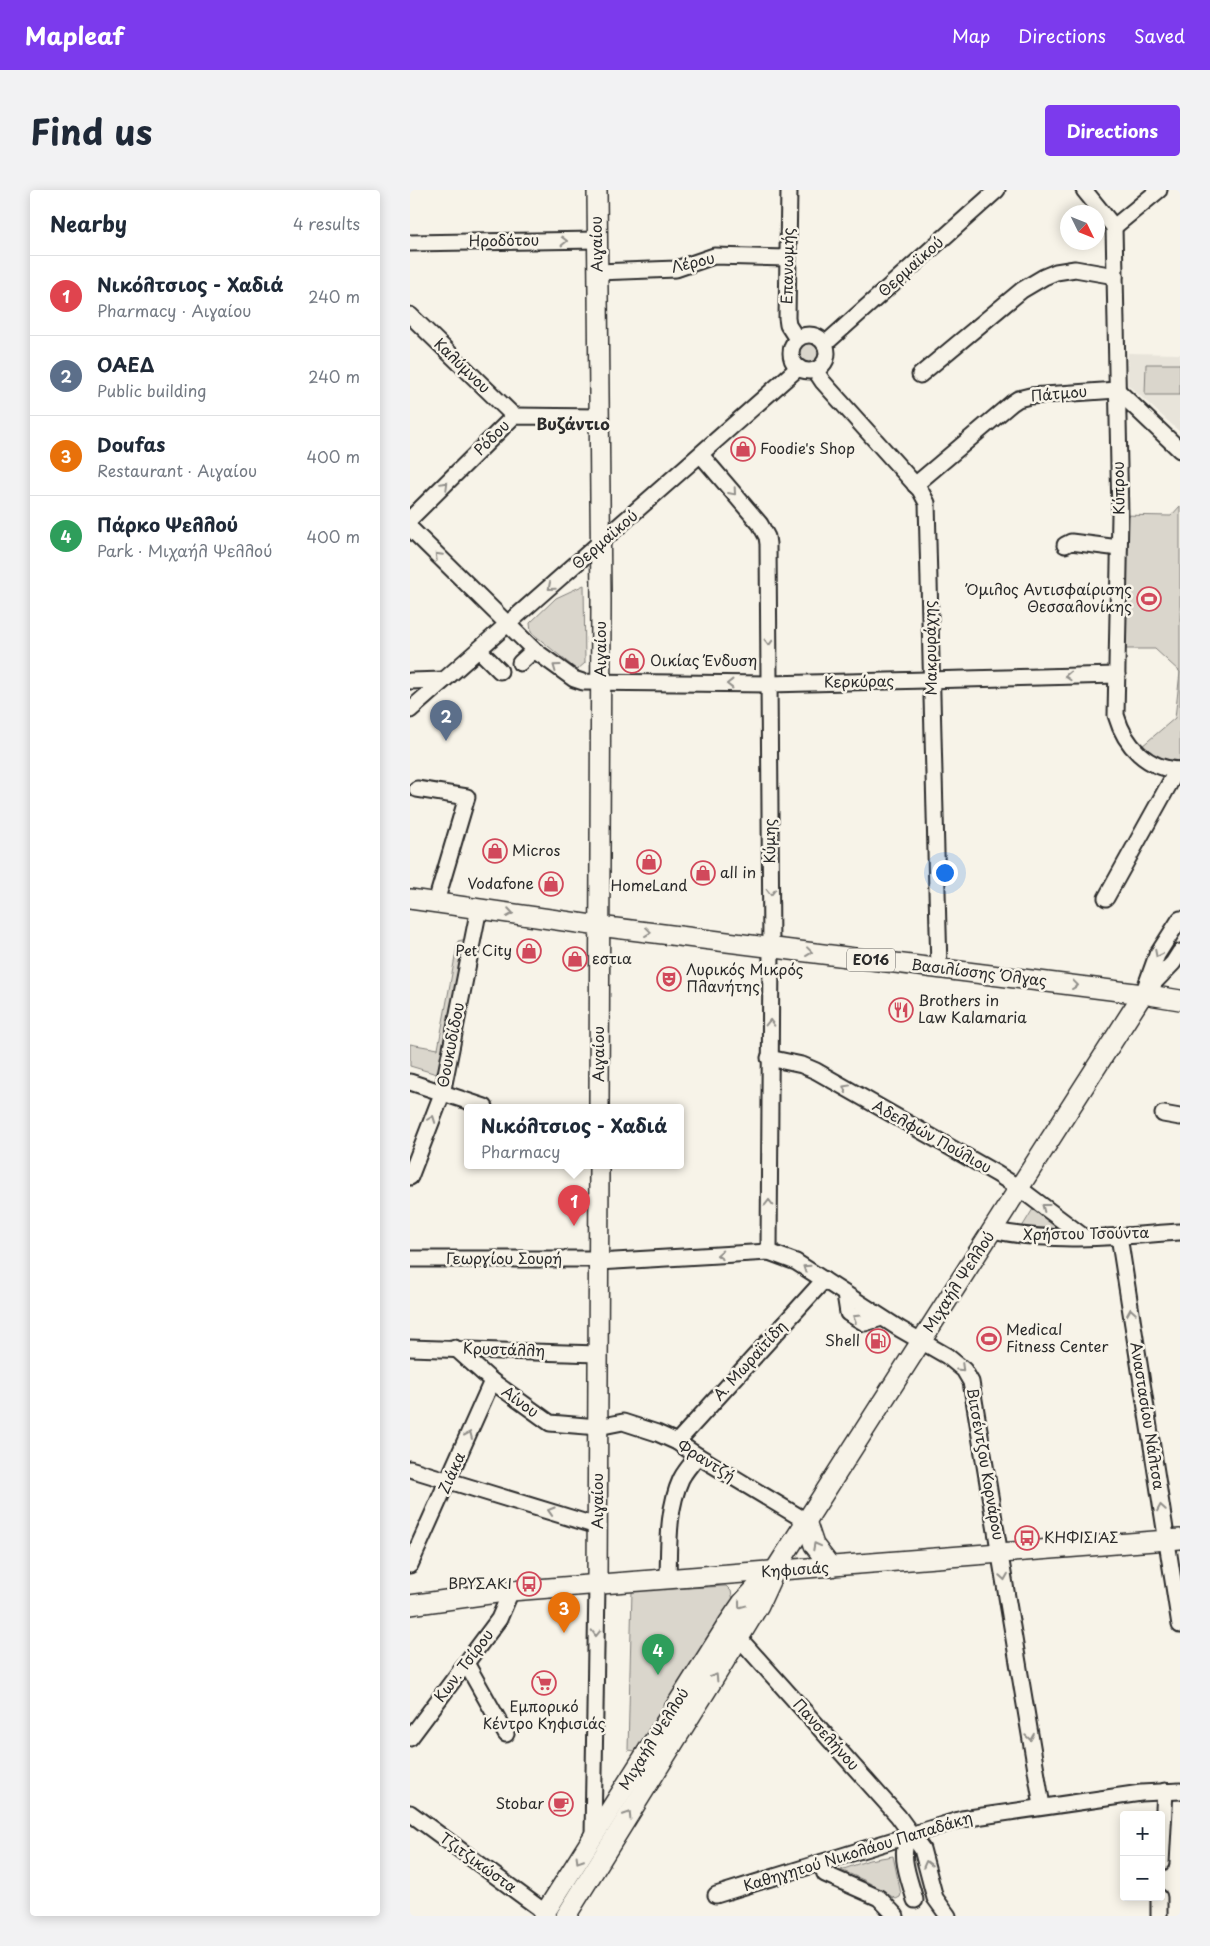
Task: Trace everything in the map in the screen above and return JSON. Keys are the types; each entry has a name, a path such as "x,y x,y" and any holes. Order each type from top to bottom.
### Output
{"main road":[{"name":"Αιγαίου","path":"597,190 600,544 599,1104"},
{"name":"ΕΟ16","path":"410,898 599,926"},
{"name":"Βασιλίσσης Όλγας","path":"599,926 1180,1000"},
{"name":"Μιχαήλ Ψελλού","path":"566,1916 759,1605 775,1570 1143,994"},
{"name":"Αιγαίου","path":"597,1584 599,1169"},
{"path":"806,1521 814,1545 830,1567"},
{"name":"Κηφισιάς","path":"410,1604 511,1591 1173,1540"},
{"name":"Μιχαήλ Ψελλού","path":"544,1914 729,1622 756,1586 775,1570"}],"street":[{"name":"Επανωμής","path":"789,190 787,322 797,339"},
{"name":"Θερμαϊκού","path":"825,344 997,190"},
{"path":"1084,190 1114,227 1158,190"},
{"name":"Κύπρου","path":"1114,227 1119,548 1116,715 1121,732 1135,752 1156,765 1178,770"},
{"name":"Ηροδότου","path":"410,242 598,240"},
{"name":"Λέρου","path":"598,272 676,269 714,256 788,258"},
{"path":"920,374 1022,290 1044,277 1056,272 1075,269 1115,276"},
{"name":"Καλύμνου","path":"410,315 514,416"},
{"path":"808,335 814,336 825,344 827,352 825,362 815,370 806,371 798,368 792,361 791,349 797,339 808,335"},
{"name":"Θερμαϊκού","path":"410,710 798,368"},
{"name":"Μακρυράχης","path":"815,370 823,382 924,496 928,511 939,968"},
{"path":"1117,390 1180,450"},
{"name":"Πάτμου","path":"915,485 1018,399 1030,396 1117,390"},
{"name":"Ρόδου","path":"410,519 514,416 599,418"},
{"name":"Κύμης","path":"701,455 760,524 767,537 770,684 771,947 769,1252"},
{"name":"Κερκύρας","path":"410,528 507,626 534,650 574,679 583,682 770,684 1117,675"},
{"path":"1065,546 1071,542 1119,548"},
{"path":"479,650 500,671"},
{"path":"520,663 534,650"},
{"path":"410,681 444,680"},
{"path":"1106,898 1178,770"},
{"path":"417,790 466,797 436,902"},
{"name":"Θουκυδίδου","path":"410,1177 442,1094 478,908"},
{"path":"1143,994 1156,955 1180,919"},
{"path":"1143,994 1173,963 1180,952"},
{"name":"Αδελφών Πούλιου","path":"769,1058 816,1071 1019,1188 1084,1237"},
{"path":"410,1082 475,1104"},
{"path":"1163,1114 1180,1117"},
{"name":"Χρήστου Τσούντα","path":"992,1230 1017,1236 1084,1237 1180,1232"},
{"name":"Αναστασίου Νάλτσα","path":"1120,1236 1173,1540 1180,1625"},
{"name":"Βιτσέντζου Κορνάρου","path":"598,1261 769,1252 796,1262 882,1318 922,1340 956,1363 968,1374 971,1382 1042,1806"},
{"name":"Γεωργίου Σουρή","path":"410,1259 598,1261"},
{"name":"Α. Μωραϊτίδη","path":"678,1442 824,1280"},
{"name":"Κρυστάλλη","path":"410,1348 598,1354"},
{"name":"Αίνου","path":"455,1348 492,1381 550,1423 598,1427"},
{"name":"Ζιάκα","path":"410,1565 492,1381"},
{"name":"Φραντζή","path":"598,1427 623,1422 650,1430 678,1442 806,1521"},
{"path":"668,1579 669,1532 675,1496 682,1477 698,1456"},
{"path":"410,1469 598,1526"},
{"name":"Αιγαίου","path":"593,1836 597,1584"},
{"name":"Κων. Τσίρου","path":"410,1738 499,1619 511,1591"},
{"name":"Πανσελήνου","path":"739,1638 898,1816 922,1849 935,1898"},
{"path":"466,1663 506,1734"},
{"path":"1162,1856 1172,1791"},
{"name":"Καθηγητού Νικολάου Παπαδάκη","path":"716,1895 962,1819 1042,1806 1172,1791"},
{"name":"Τζιτζικώστα","path":"410,1813 544,1914"},
{"path":"910,1834 906,1840 904,1852 915,1900"},
{"path":"821,1863 826,1874 879,1898 897,1916 915,1900 935,1898 948,1916"},
{"path":"1158,1916 1160,1901"}],"shaded area":[{"path":"808,343 815,346 818,353 815,360 808,363 801,360 798,353 801,346"},
{"path":"1128,353 1180,354 1180,432 1128,385"},
{"path":"1146,364 1180,364 1180,395 1145,395"},
{"name":"Όμιλος Αντισφαίρισης Θεσσαλονίκης","path":"1180,506 1180,672 1155,649 1118,649 1120,515 1171,516"},
{"path":"584,585 585,663 577,670 531,632 530,623 556,598"},
{"path":"1180,672 1180,770 1135,752 1175,718"},
{"path":"475,937 440,1075 410,1066 410,1044 438,1049 458,941"},
{"path":"1033,1209 1061,1229 1060,1232 1019,1232"},
{"path":"726,1586 731,1591 733,1600 636,1751 628,1750 632,1591"},
{"path":"893,1856 901,1894 896,1899 866,1881 841,1870 869,1860"}],"place":[{"name":"Foodie's Shop","path":"743,449"},
{"name":"Όμιλος Αντισφαίρισης Θεσσαλονίκης","path":"1149,599"},
{"name":"Οικίας Ένδυση","path":"632,661"},
{"name":"ΟΑΕΔ","path":"446,741"},
{"name":"Micros","path":"495,851"},
{"name":"HomeLand","path":"649,862"},
{"name":"all in","path":"703,873"},
{"name":"Vodafone","path":"551,884"},
{"name":"Pet City","path":"529,951"},
{"name":"εστια","path":"575,959"},
{"name":"Λυρικός Μικρός Πλανήτης","path":"669,979"},
{"name":"Brothers in Law Kalamaria","path":"901,1010"},
{"name":"Νικόλτσιος - Χαδιά","path":"574,1226"},
{"name":"Medical Fitness Center","path":"989,1339"},
{"name":"Shell","path":"878,1341"},
{"name":"ΚΗΦΙΣΙΑΣ","path":"1027,1538"},
{"name":"ΒΡΥΣΑΚΙ","path":"529,1584"},
{"name":"Doufas","path":"564,1633"},
{"name":"Πάρκο Ψελλού","path":"658,1675"},
{"name":"Εμπορικό Κέντρο Κηφισιάς","path":"544,1683"},
{"name":"Stobar","path":"561,1804"}],"district":[{"name":"Βυζάντιο","path":"573,424"}]}
